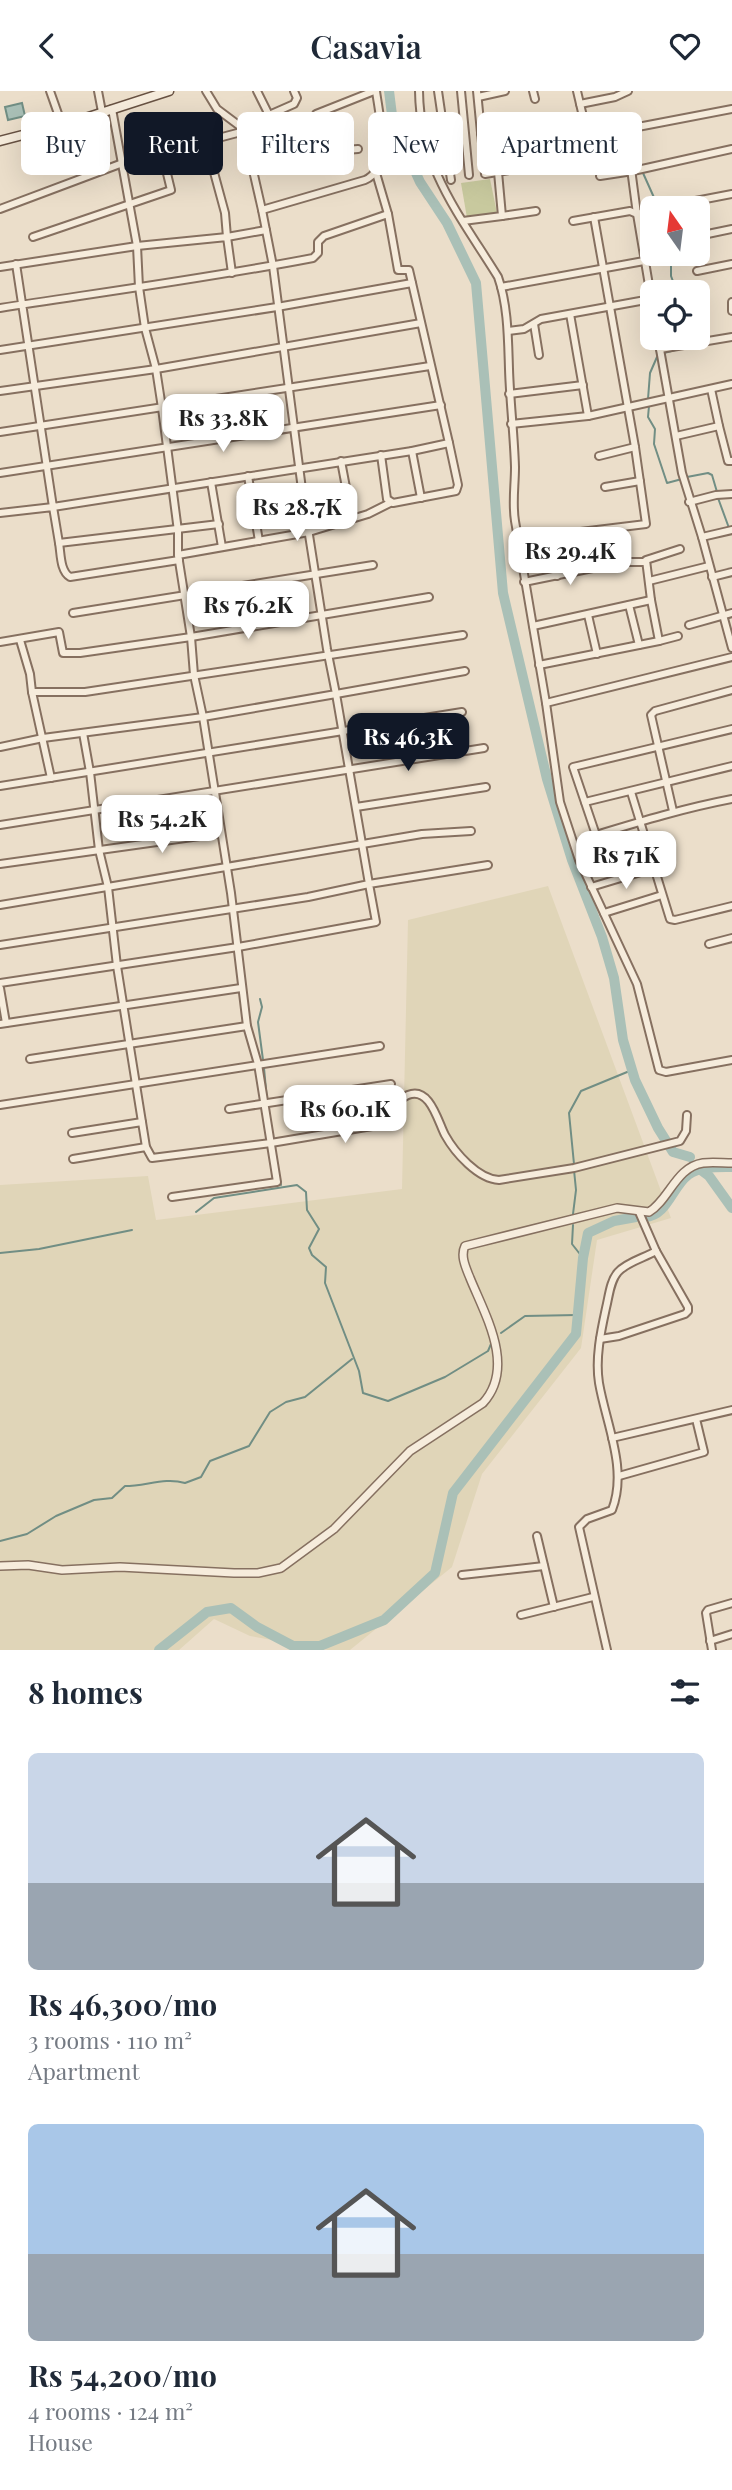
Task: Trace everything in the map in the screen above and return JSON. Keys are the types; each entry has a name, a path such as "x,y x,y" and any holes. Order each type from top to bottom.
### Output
{"main road":[{"path":"102,112 166,91"},
{"path":"0,141 21,136"}],"street":[{"path":"50,91 57,112"},
{"path":"98,91 102,112"},
{"path":"205,91 217,109 237,126"},
{"path":"257,91 269,115 294,104 297,98 294,91"},
{"path":"321,112 375,91 378,112"},
{"path":"419,91 420,112"},
{"path":"438,91 441,112"},
{"path":"461,91 469,175"},
{"path":"479,112 477,94 505,91"},
{"path":"533,91 535,99"},
{"path":"577,91 582,112"},
{"path":"580,104 615,97 628,91"},
{"path":"112,109 136,246 145,328 163,408 178,531 178,558 238,947 241,988 247,1026 258,1064 277,1182 172,1197"},
{"path":"642,128 732,109"},
{"path":"354,149 358,149"},
{"path":"642,169 732,149"},
{"path":"0,209 124,163"},
{"path":"33,237 171,190 167,175"},
{"path":"215,175 225,213 232,273"},
{"path":"241,988 3,1024 0,986 376,922 344,730 328,654 303,497 273,266 254,175"},
{"path":"262,210 365,180 373,175"},
{"path":"16,264 65,574 70,577 309,532 352,519 390,503 458,489 412,283 408,269 398,270 388,214 377,175"},
{"path":"436,175 498,277 501,287 508,331 509,394 515,467 512,501 560,802 579,860 637,985 659,1070 666,1072 732,1060"},
{"path":"450,175 451,180"},
{"path":"498,175 502,216"},
{"path":"600,176 607,175"},
{"path":"633,175 640,238"},
{"path":"710,198 732,194"},
{"path":"463,221 536,211"},
{"path":"573,221 629,211 640,213"},
{"path":"0,308 139,288 313,258 318,253 318,242 324,236 388,214"},
{"path":"558,576 554,542 556,535 646,524 594,217"},
{"path":"710,234 732,229"},
{"path":"0,267 266,230"},
{"path":"501,287 640,262"},
{"path":"697,271 732,264"},
{"path":"0,350 412,283"},
{"path":"508,331 524,329 541,319 640,301"},
{"path":"732,302 732,310"},
{"path":"570,314 588,416"},
{"path":"0,391 156,369 421,323"},
{"path":"534,324 539,355"},
{"path":"710,341 732,337"},
{"path":"660,350 682,473 732,648"},
{"path":"0,432 430,366"},
{"path":"511,424 588,416 732,384"},
{"path":"509,394 583,386"},
{"path":"711,389 728,461 732,461"},
{"path":"0,473 441,405"},
{"path":"677,436 719,426"},
{"path":"0,513 173,489 449,443"},
{"path":"599,456 635,447"},
{"path":"412,451 421,498"},
{"path":"381,455 387,499 390,503"},
{"path":"341,461 352,519"},
{"path":"248,476 259,541"},
{"path":"605,487 640,481"},
{"path":"211,482 222,547"},
{"path":"689,502 730,494"},
{"path":"253,503 303,497"},
{"path":"59,543 178,531 219,524"},
{"path":"702,537 730,530"},
{"path":"524,582 622,562 646,562 649,558 680,549"},
{"path":"646,562 659,641"},
{"path":"73,613 373,565"},
{"path":"649,580 709,566"},
{"path":"712,577 732,572"},
{"path":"0,642 59,632 63,653 191,637 429,597"},
{"path":"533,626 651,600"},
{"path":"629,605 639,645"},
{"path":"689,625 732,613"},
{"path":"588,615 597,654"},
{"path":"32,692 85,692 463,635"},
{"path":"539,665 678,636"},
{"path":"20,639 30,674 51,778"},
{"path":"546,702 732,657"},
{"path":"0,746 203,717 466,671"},
{"path":"673,811 651,719 654,711 732,690"},
{"path":"0,786 462,712"},
{"path":"732,729 573,767 596,835 651,817 662,817 673,811 732,799"},
{"path":"83,733 148,1154 157,1159 384,1124 391,1111 411,1093 424,1097 434,1109 453,1146 479,1173 493,1179 574,1168 680,1141 685,1131 687,1115"},
{"path":"0,825 484,748"},
{"path":"585,802 732,766"},
{"path":"356,807 486,787"},
{"path":"631,792 670,919 732,906"},
{"path":"0,905 422,834 471,831"},
{"path":"0,864 221,832"},
{"path":"596,855 645,842"},
{"path":"0,945 488,865"},
{"path":"591,887 654,868"},
{"path":"604,913 662,895"},
{"path":"709,944 732,938"},
{"path":"30,1059 247,1026"},
{"path":"0,1105 380,1046"},
{"path":"229,1109 391,1084"},
{"path":"72,1133 142,1122"},
{"path":"73,1159 146,1147"},
{"path":"0,1566 28,1565 62,1570 120,1567 234,1573 258,1573 281,1568 334,1529 410,1451 477,1408 491,1395 499,1353 467,1271 463,1256 465,1246 618,1208 649,1212 656,1208 681,1176 693,1167 700,1163 732,1163"},
{"path":"600,1339 619,1336 688,1311 639,1212"},
{"path":"607,1650 593,1597 580,1524 612,1510 619,1476 599,1381 600,1339 612,1284 618,1273 656,1251"},
{"path":"612,1439 732,1411"},
{"path":"619,1476 704,1452 696,1419"},
{"path":"537,1536 554,1607"},
{"path":"463,1574 544,1566"},
{"path":"521,1615 593,1597"},
{"path":"712,1650 706,1613 732,1603"},
{"path":"710,1641 732,1634"}],"shaded area":[{"path":"22,103 24,112 21,112 21,117 8,120 5,107"},
{"path":"548,886 671,1218 597,1240 581,1348 482,1474 452,1567 350,1650 328,1650 250,1636 214,1619 179,1650 0,1650 0,1185 148,1176 156,1220 402,1189 408,920"}],"green space":[{"path":"490,179 497,213 467,218 461,183"}],"waterway":[{"path":"389,91 393,123 420,182 447,223 476,283 503,593 547,779 572,860 602,937 614,978 623,1040 635,1080 673,1152 690,1157"},
{"path":"643,173 653,196"},
{"path":"671,266 672,280"},
{"path":"664,353 675,350"},
{"path":"648,399 650,373 657,357"},
{"path":"649,406 648,417 655,429 654,444 667,483 682,479"},
{"path":"687,477 708,473 712,475 717,492"},
{"path":"718,498 729,528"},
{"path":"260,999 262,1007 258,1022 263,1060"},
{"path":"264,1068 267,1100"},
{"path":"574,1164 569,1113 581,1091 632,1070"},
{"path":"645,1217 659,1212 682,1180 693,1172 732,1167"},
{"path":"278,1170 281,1185"},
{"path":"573,1214 576,1190 574,1170"},
{"path":"701,1170 709,1176 732,1208"},
{"path":"196,1212 214,1198 297,1185 306,1192 307,1210 319,1229 309,1248 312,1255 326,1267 325,1283 359,1371 363,1393 388,1401 445,1377 488,1351 491,1344"},
{"path":"159,1650 207,1612 231,1608 257,1627 293,1646 320,1646 384,1620 435,1573 453,1493 576,1334 588,1233 614,1221 636,1217"},
{"path":"573,1225 572,1244 583,1258"},
{"path":"0,1253 39,1249 132,1230"},
{"path":"501,1333 525,1316 577,1315"},
{"path":"0,1541 27,1534 56,1516 94,1500 112,1498 125,1486 170,1481 185,1483 201,1477 210,1461 249,1446 270,1412 286,1402 305,1397 352,1359"}]}
